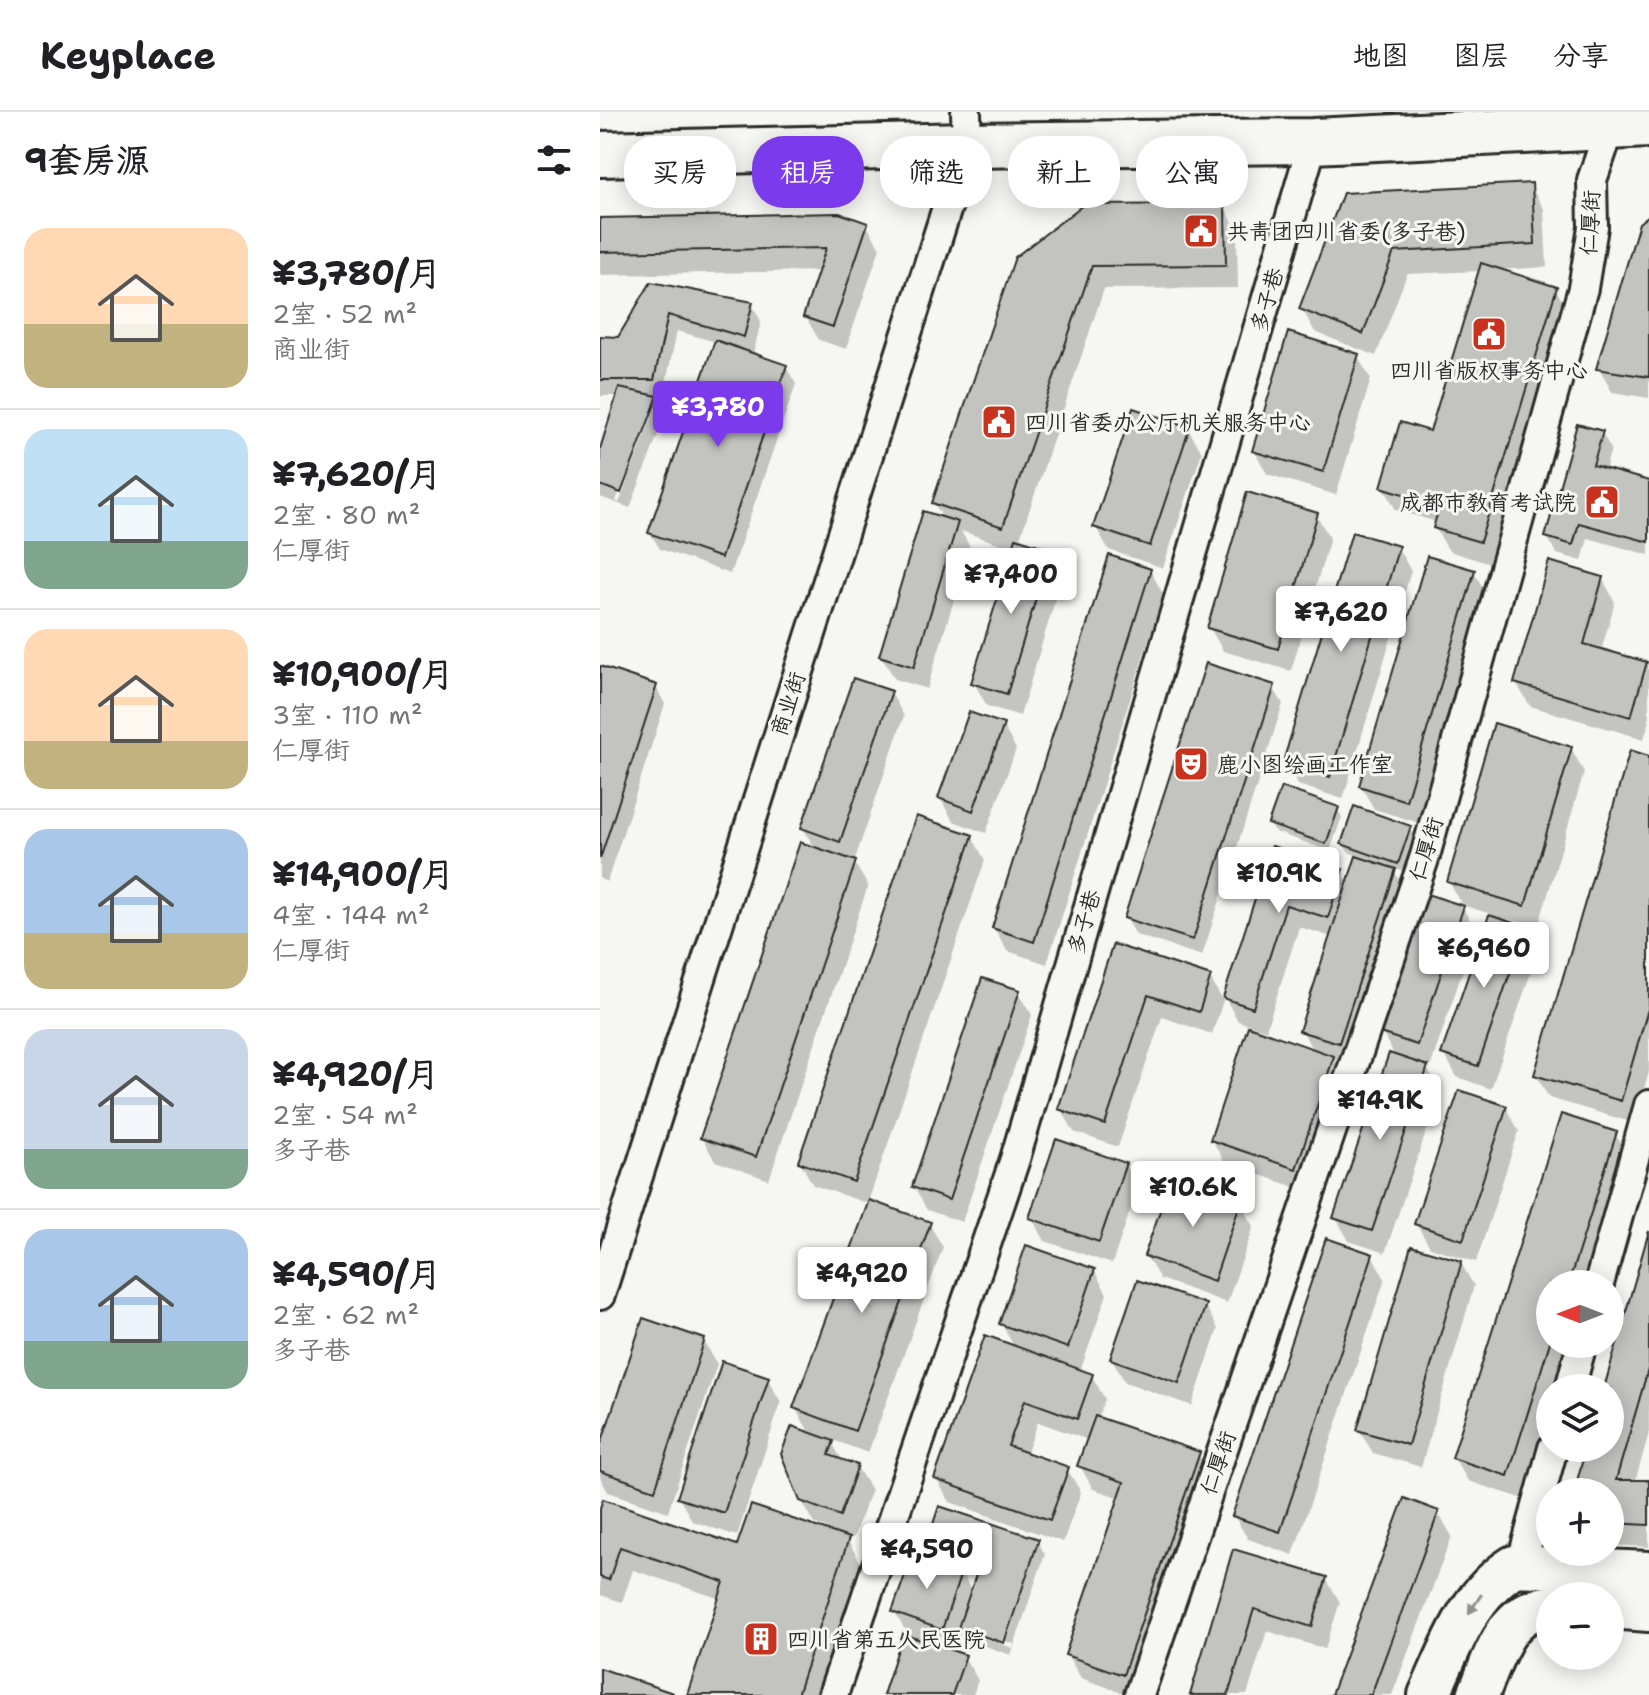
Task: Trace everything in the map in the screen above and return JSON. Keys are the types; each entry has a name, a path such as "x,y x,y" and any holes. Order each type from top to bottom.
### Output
{"main road":[{"path":"602,154 966,129 1313,141 1630,125"},
{"path":"1429,1695 1459,1628 1480,1595 1499,1576 1521,1565 1649,1572"},
{"path":"1478,1695 1507,1630 1520,1615 1536,1609"},
{"path":"1624,1609 1649,1611"}],"street":[{"name":"仁厚街","path":"1139,1695 1425,856 1583,288 1593,227 1592,180 1630,125"},
{"name":"商业街","path":"600,1295 966,129"},
{"name":"多子巷","path":"833,1695 1015,1159 1313,141"},
{"path":"1603,1270 1649,1105"},
{"path":"1521,1565 1549,1462"}],"building":[{"path":"1532,183 1535,244 1394,252 1363,334 1299,309 1343,193"},
{"path":"1120,205 1136,205 1136,208 1225,208 1226,265 1092,266 1003,527 932,503 1015,257 1079,208 1120,208"},
{"path":"839,213 868,223 833,327 803,317 826,248 600,252 600,218"},
{"path":"1649,215 1649,377 1596,369 1639,223"},
{"path":"1481,263 1557,287 1480,542 1433,528 1440,505 1381,487 1400,422 1430,431"},
{"path":"651,282 753,302 744,337 668,315 654,380 600,380 600,336 618,337"},
{"path":"1288,332 1359,354 1323,472 1252,451"},
{"path":"715,340 787,365 721,558 648,533"},
{"path":"619,388 658,396 621,493 600,485 600,449"},
{"path":"1133,408 1190,427 1150,546 1093,527"},
{"name":"成都市教育考试院","path":"1577,424 1603,431 1593,465 1649,481 1649,542 1579,523 1573,545 1545,537"},
{"path":"1247,492 1318,513 1278,649 1207,628"},
{"path":"923,511 958,522 914,667 879,656"},
{"path":"1352,532 1399,546 1330,777 1283,762"},
{"path":"1016,538 1051,549 1007,694 971,683"},
{"path":"1109,555 1151,569 1034,942 992,928"},
{"path":"1427,556 1475,570 1406,801 1359,786"},
{"path":"1549,561 1603,577 1584,644 1647,662 1631,717 1514,683"},
{"path":"1206,663 1275,685 1193,940 1124,918"},
{"path":"600,666 657,685 600,859"},
{"path":"853,678 892,691 840,842 801,828"},
{"path":"969,712 1004,724 973,811 938,798"},
{"path":"1494,723 1572,747 1525,906 1447,882"},
{"path":"1630,750 1649,756 1649,1006 1621,1101 1534,1075"},
{"path":"1281,787 1339,807 1326,844 1268,824"},
{"path":"1354,806 1411,826 1398,864 1341,844"},
{"path":"916,816 973,835 854,1182 798,1162"},
{"path":"800,842 856,861 756,1157 700,1138"},
{"path":"1272,846 1343,869 1328,918 1286,905 1253,1008 1223,998"},
{"path":"1356,856 1396,869 1339,1043 1299,1031"},
{"path":"1427,894 1464,906 1417,1045 1380,1033"},
{"path":"1489,915 1526,927 1478,1066 1441,1054"},
{"path":"1113,944 1211,976 1199,1012 1148,995 1105,1125 1058,1109"},
{"path":"982,978 1020,990 949,1200 912,1187"},
{"path":"1248,1026 1334,1056 1296,1169 1210,1140"},
{"path":"1389,1053 1428,1066 1372,1231 1333,1218"},
{"path":"1459,1090 1507,1106 1463,1240 1414,1224"},
{"path":"1561,1114 1617,1132 1573,1270 1536,1270 1536,1358 1545,1358 1540,1374 1536,1374 1536,1387 1508,1476 1452,1458"},
{"path":"1056,1139 1126,1163 1099,1242 1029,1218"},
{"path":"1172,1177 1241,1201 1214,1281 1144,1256"},
{"path":"869,1200 931,1222 855,1431 793,1408"},
{"path":"1649,1231 1649,1366 1624,1452 1624,1374 1608,1374 1613,1358 1624,1358 1624,1318"},
{"path":"1326,1238 1373,1254 1280,1532 1232,1516"},
{"path":"1026,1245 1095,1269 1068,1348 999,1324"},
{"path":"1411,1246 1462,1261 1408,1445 1357,1430"},
{"path":"1137,1280 1206,1304 1179,1383 1110,1359"},
{"path":"643,1318 705,1339 655,1490 600,1471 600,1447"},
{"path":"985,1335 1093,1374 1077,1419 1025,1400 1008,1446 1069,1467 1050,1520 934,1479"},
{"path":"722,1361 769,1377 724,1513 677,1498"},
{"path":"1095,1416 1200,1452 1123,1675 1065,1655 1124,1482 1077,1466"},
{"path":"792,1426 834,1441 829,1455 858,1465 840,1516 800,1501 781,1454"},
{"path":"1582,1462 1621,1462 1617,1478 1578,1478"},
{"path":"1624,1480 1649,1480 1649,1525 1624,1524"},
{"path":"1404,1498 1439,1511 1371,1695 1331,1695"},
{"name":"四川省第五人民医院","path":"603,1499 737,1545 751,1505 849,1538 797,1695 687,1695 724,1582 620,1547 609,1580 600,1577 600,1508"},
{"path":"939,1506 1039,1539 1004,1643 958,1628 987,1542 933,1524"},
{"path":"1233,1549 1327,1577 1312,1627 1254,1609 1228,1695 1190,1695"},
{"path":"913,1553 962,1570 942,1630 892,1612"},
{"path":"903,1634 966,1655 952,1695 883,1695"},
{"path":"600,1668 673,1693 673,1695 600,1695"}],"place":[{"name":"共青团四川省委(多子巷)","path":"1201,231"},
{"name":"四川省版权事务中心","path":"1489,334"},
{"name":"四川省委办公厅机关服务中心","path":"999,422"},
{"name":"成都市教育考试院","path":"1602,502"},
{"name":"鹿小图绘画工作室","path":"1191,764"},
{"name":"四川省第五人民医院","path":"761,1639"}]}
